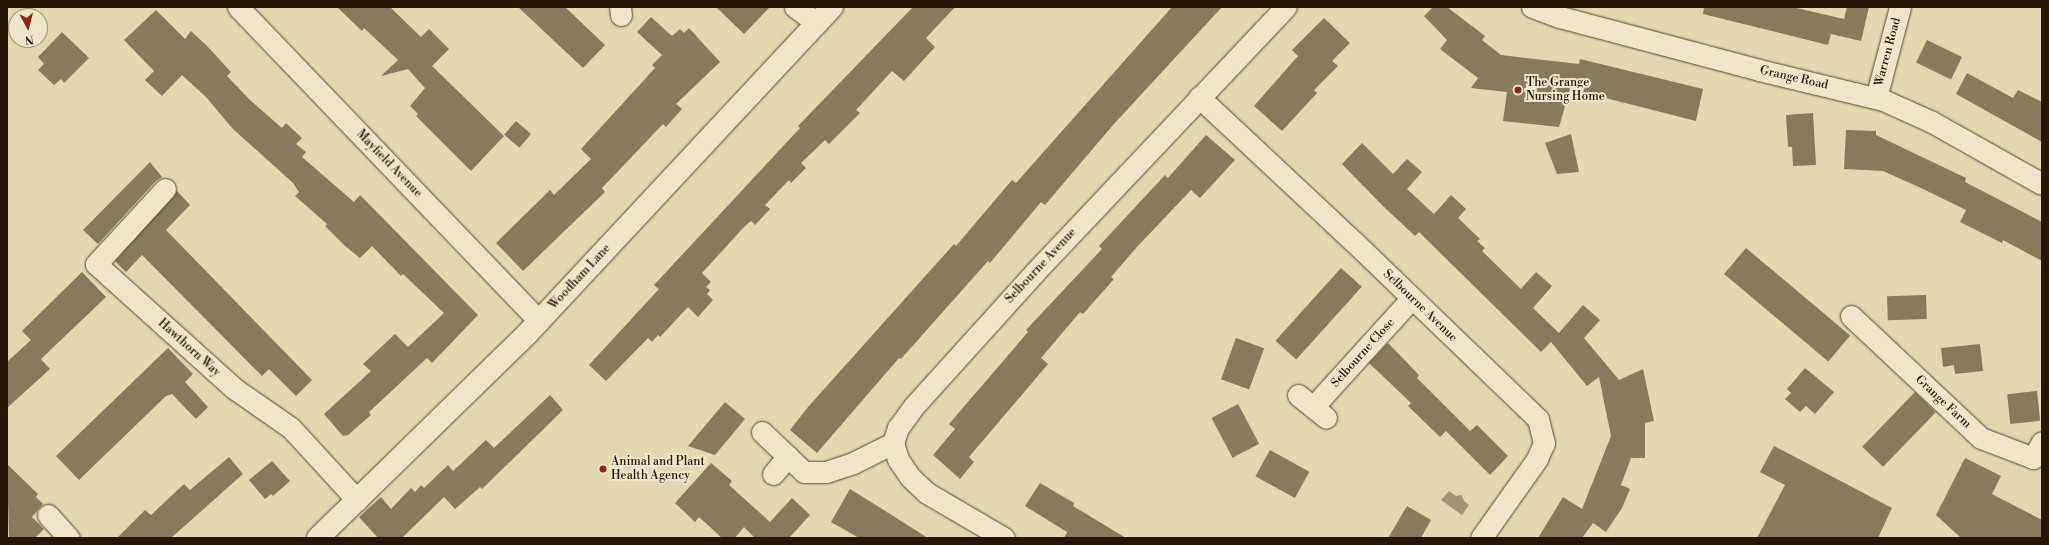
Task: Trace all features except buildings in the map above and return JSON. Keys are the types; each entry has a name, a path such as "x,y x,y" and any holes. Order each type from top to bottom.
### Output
{"main road":[{"name":"Woodham Lane","path":"318,538 539,321 832,7"}],"street":[{"name":"Mayfield Avenue","path":"238,7 539,321"},
{"path":"795,7 817,23"},
{"name":"Selbourne Avenue","path":"893,443 898,428 914,406 1040,266 1286,7"},
{"name":"Grange Road","path":"1532,7 1560,18 1759,70 1876,98 1925,119 2042,184"},
{"name":"Warren Road","path":"1876,98 1900,7"},
{"name":"Selbourne Avenue","path":"1199,97 1538,419 1543,430 1544,443 1536,459 1480,538"},
{"name":"Hawthorn Way","path":"165,189 96,264 235,390 290,428 357,500"},
{"name":"Selbourne Close","path":"1313,407 1412,298"},
{"name":"Grange Farm","path":"1851,316 1981,438 2033,458 2042,442"},
{"path":"762,432 804,472 826,472 853,463 893,443 898,459 910,477 927,493 1004,538"},
{"path":"773,474 788,456"},
{"path":"48,515 69,538"}],"shaded area":[{"path":"1449,491 1456,496 1462,495 1464,501 1469,505 1462,515 1441,500"}],"place":[{"name":"The Grange Nursing Home","path":"1518,90"},
{"name":"Animal and Plant Health Agency","path":"603,469"}]}
